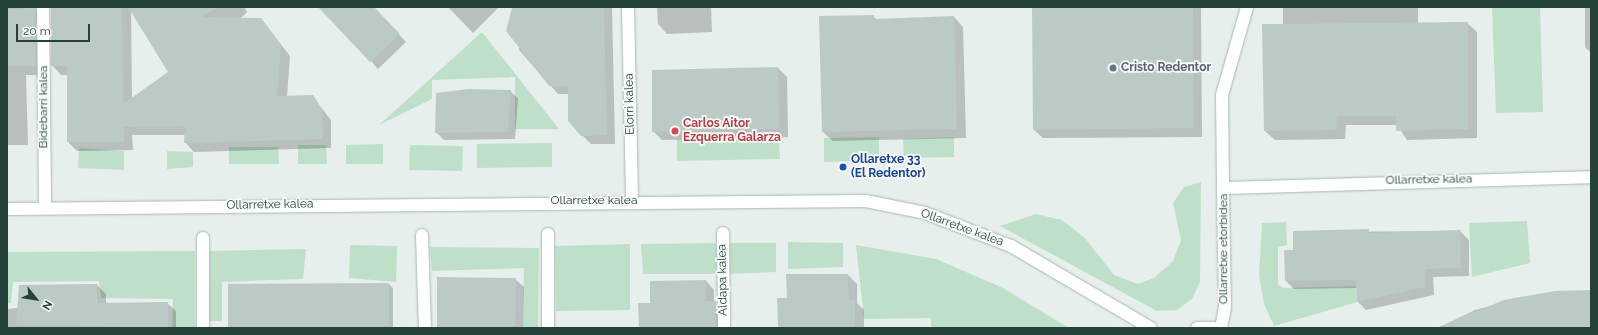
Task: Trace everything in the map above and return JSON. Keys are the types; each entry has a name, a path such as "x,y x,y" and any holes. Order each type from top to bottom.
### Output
{"street":[{"name":"Bidebarri kalea","path":"43,7 45,208"},
{"name":"Elorri kalea","path":"628,7 632,201"},
{"path":"1223,188 1222,95 1247,7"},
{"name":"Ollarretxe kalea","path":"1266,184 1591,177"},
{"name":"Ollarretxe etorbidea","path":"1221,328 1225,308 1223,188 1266,184"},
{"name":"Ollarretxe kalea","path":"7,209 632,201 866,201 925,213 1010,246 1151,328"},
{"name":"Aldapa kalea","path":"723,233 724,328"},
{"path":"548,234 548,328"},
{"path":"422,235 425,328"},
{"path":"203,238 203,328"},
{"path":"1197,328 1214,328"}],"green space":[{"path":"1492,7 1540,7 1543,112 1496,113"},
{"path":"482,32 559,129 515,129 515,77 432,80 432,99 379,125"},
{"path":"879,137 879,160 824,162 824,138"},
{"path":"954,137 954,157 904,158 903,139"},
{"path":"677,139 779,141 780,159 677,161"},
{"path":"552,143 552,167 477,168 477,144"},
{"path":"383,144 383,164 346,164 346,145"},
{"path":"298,145 326,145 327,164 298,164"},
{"path":"410,145 463,146 462,171 409,170"},
{"path":"229,147 278,147 279,164 229,164"},
{"path":"79,148 124,151 124,170 78,168"},
{"path":"167,151 193,152 193,167 167,169"},
{"path":"1201,182 1200,282 1192,299 1177,310 1157,311 1000,226 1036,214 1062,220 1085,238 1114,275 1138,284 1154,278 1173,261 1181,240 1173,203 1184,187"},
{"path":"1527,221 1530,263 1472,277 1469,223"},
{"path":"1286,222 1287,245 1278,247 1278,284 1283,288 1356,286 1357,302 1274,326 1264,304 1259,276 1262,223"},
{"path":"788,242 843,243 843,267 788,269"},
{"path":"716,243 717,274 643,274 641,244"},
{"path":"727,243 776,243 776,272 727,274"},
{"path":"630,244 630,310 556,311 555,246"},
{"path":"350,245 397,246 396,282 349,278"},
{"path":"856,245 936,259 1003,288 1069,328 931,328 931,318 864,319"},
{"path":"430,247 539,248 538,328 523,328 524,268 432,271"},
{"path":"306,249 303,279 222,282 222,321 206,321 208,251"},
{"path":"195,251 195,328 172,328 173,299 101,298 99,281 13,282 11,303 7,303 7,252"}],"building":[{"path":"122,7 123,104 168,72 128,7 219,7 202,17 261,18 281,45 277,96 313,95 322,109 323,139 184,143 185,126 124,127 124,142 67,142 67,66 51,66 51,8"},
{"path":"318,7 374,7 400,34 370,62"},
{"path":"604,7 607,135 581,136 568,121 568,86 549,86 506,31 512,8"},
{"name":"Cristo Redentor","path":"1032,7 1193,7 1194,128 1033,130"},
{"path":"36,8 36,66 7,66 7,9"},
{"path":"874,15 874,19 954,16 957,129 822,132 819,16"},
{"path":"1468,22 1468,129 1396,131 1396,116 1337,116 1336,130 1264,131 1262,24"},
{"path":"778,67 779,129 652,132 652,70"},
{"path":"469,89 511,90 508,132 435,133 436,93"},
{"path":"1369,229 1369,233 1460,230 1461,268 1425,269 1426,287 1357,302 1356,280 1285,281 1284,250 1293,250 1293,231"},
{"path":"786,274 848,274 849,300 855,300 855,328 778,328 777,298 787,298"},
{"path":"437,277 516,278 515,328 437,328"},
{"path":"706,280 706,301 716,301 716,328 639,328 638,303 650,303 650,281"},
{"path":"389,283 389,328 228,328 228,284"},
{"path":"97,284 97,303 168,302 168,328 16,325 19,285"},
{"path":"1591,290 1591,328 1436,328 1504,300 1555,291"}],"place":[{"name":"Cristo Redentor","path":"1113,68"},
{"name":"Carlos Aitor Ezquerra Galarza","path":"675,131"},
{"name":"Ollaretxe 33 (El Redentor)","path":"843,167"}]}
